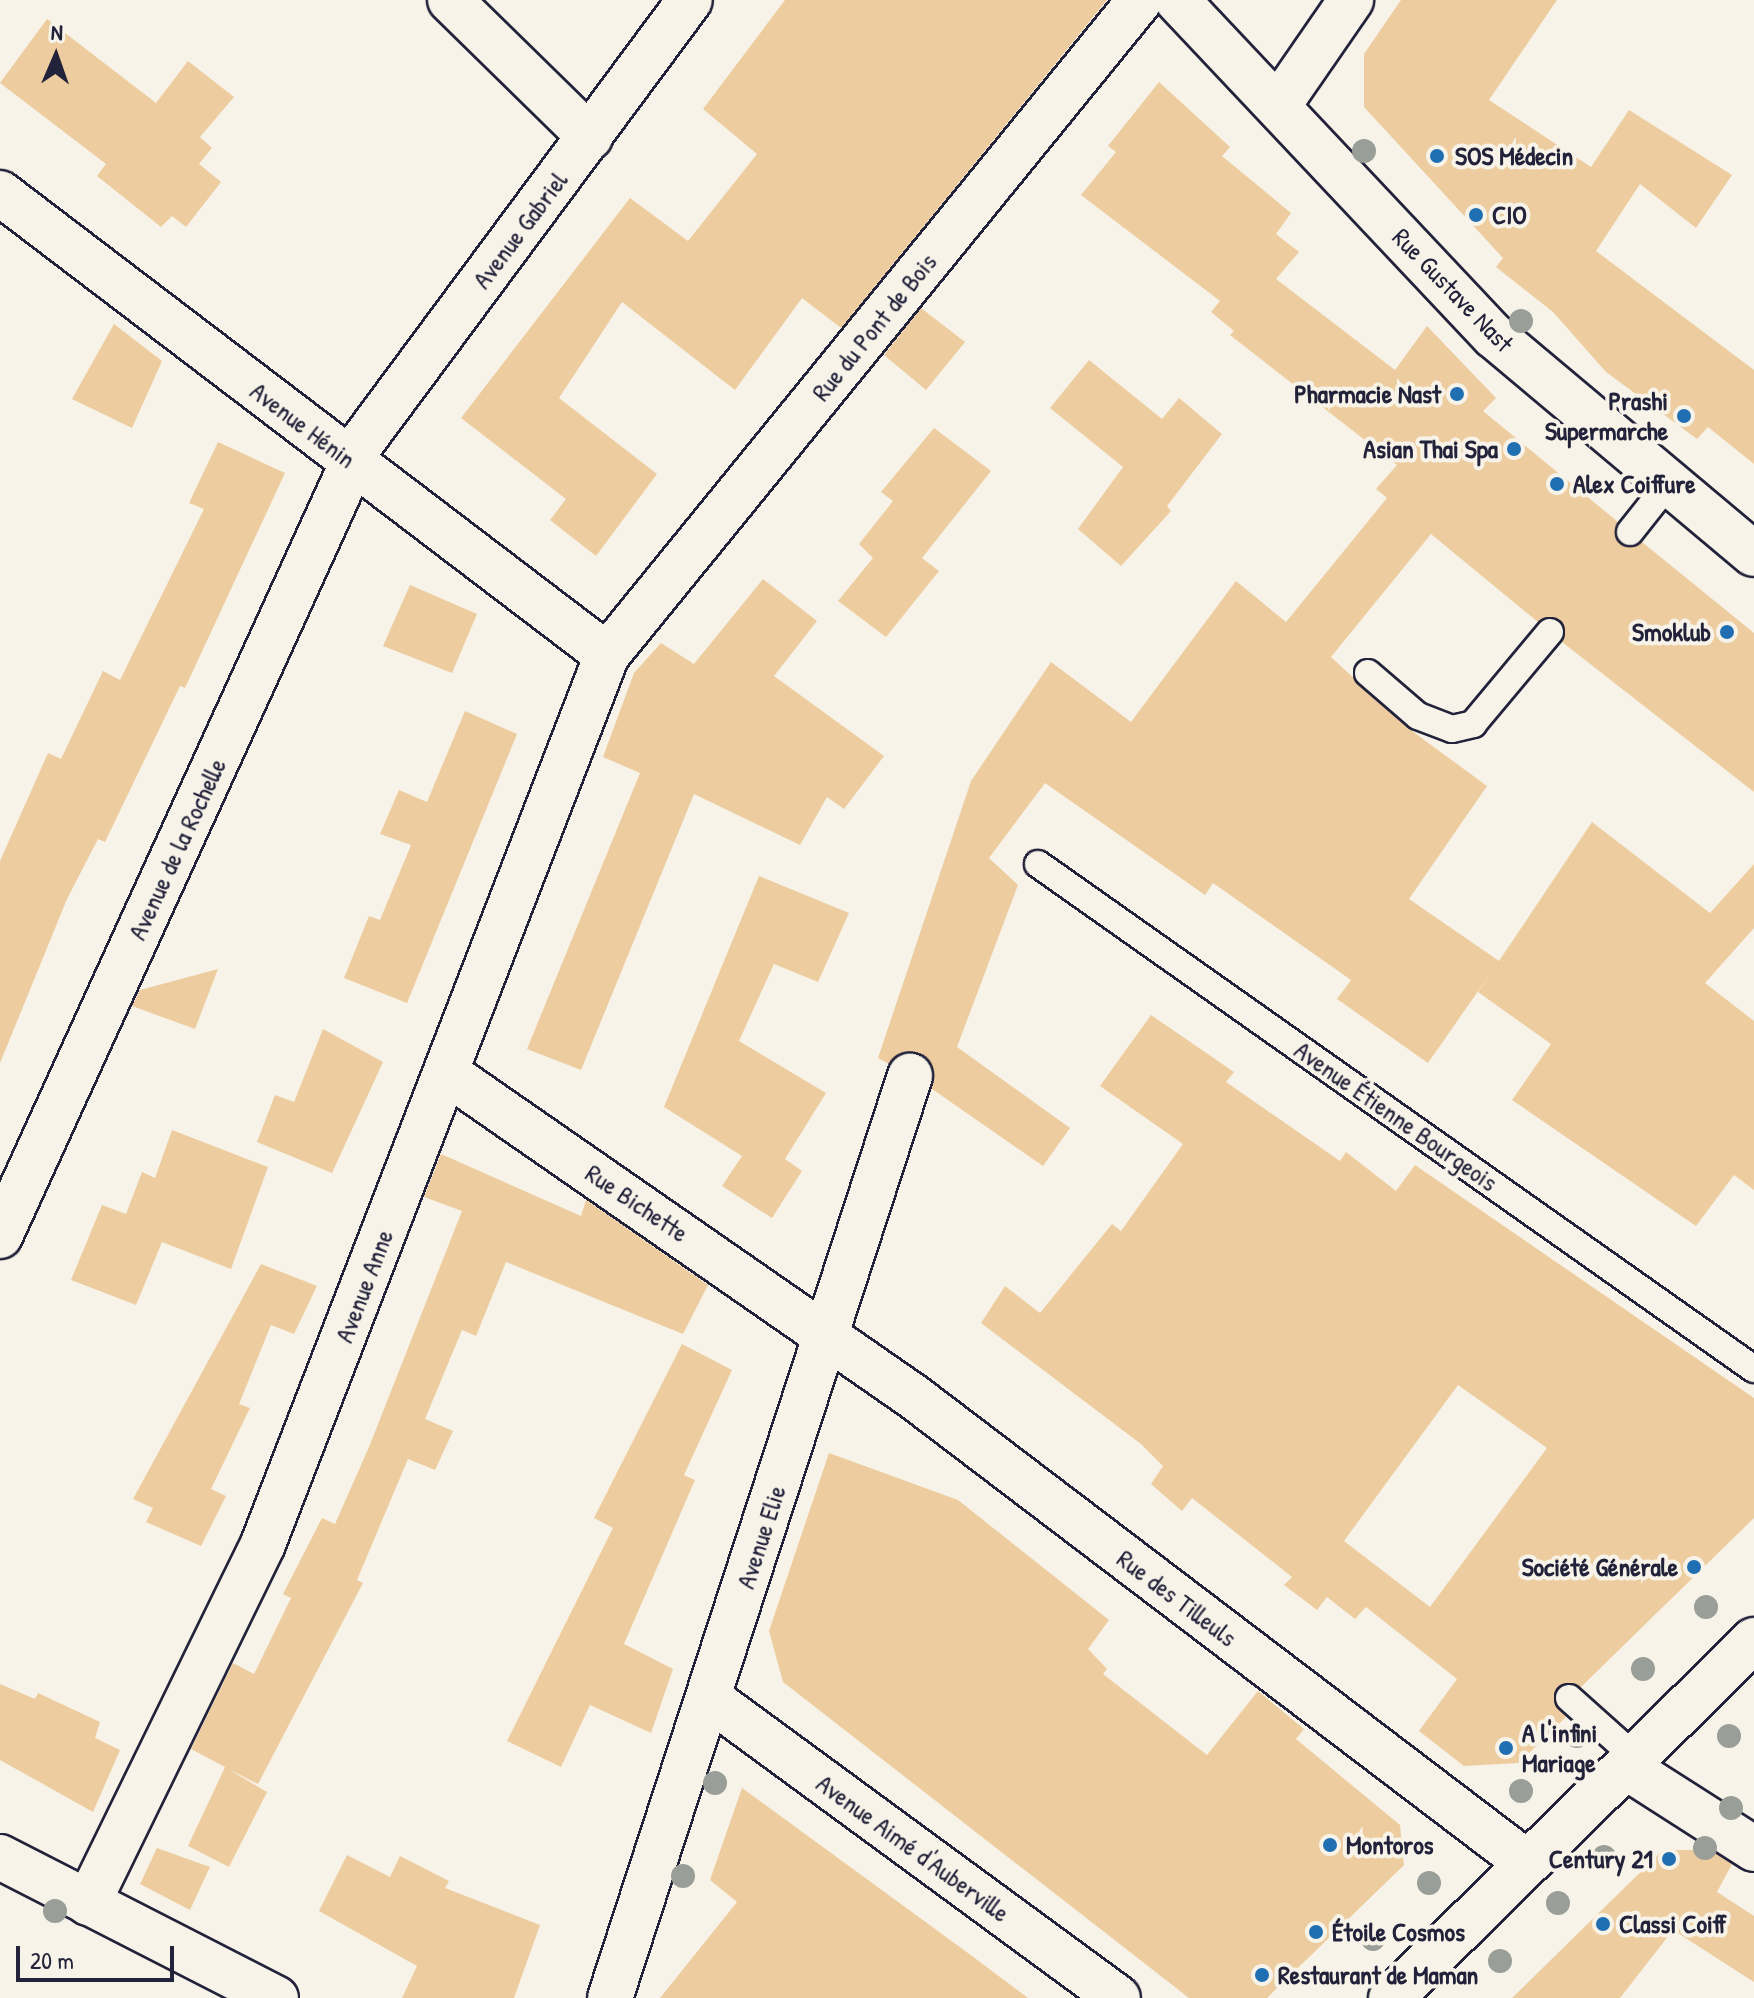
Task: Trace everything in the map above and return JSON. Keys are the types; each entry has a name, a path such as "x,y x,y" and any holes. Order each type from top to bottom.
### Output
{"street":[{"path":"450,0 590,137"},
{"name":"Avenue Gabriel","path":"352,462 690,0"},
{"name":"Rue du Pont de Bois","path":"607,655 1140,0"},
{"name":"Rue Gustave Nast","path":"1177,0 1494,336 1754,554"},
{"path":"1278,106 1351,0"},
{"name":"Avenue Hénin","path":"0,193 607,655"},
{"name":"Avenue de la Rochelle","path":"0,1236 352,462"},
{"name":"Avenue Anne","path":"88,1903 263,1544 607,655"},
{"name":"Rue Bichette","path":"447,1073 827,1334"},
{"name":"Avenue Elie","path":"610,1998 910,1076"},
{"name":"Rue des Tilleuls","path":"827,1334 1526,1862"},
{"path":"1391,1998 1754,1640"},
{"name":"Avenue Aimé d'Auberville","path":"709,1698 1118,1998"},
{"path":"1631,1762 1754,1849"},
{"path":"0,1857 276,1998"}],"lane":[{"path":"1630,532 1668,484"},
{"path":"1368,673 1418,716 1452,729 1473,724 1550,632"},
{"name":"Avenue Étienne Bourgeois","path":"1038,864 1754,1369"},
{"path":"1569,1698 1631,1762"}],"building":[{"path":"785,0 1107,0 841,328 802,298 735,390 622,302 559,398 657,474 596,556 550,520 566,499 461,418 630,198 688,241 757,154 703,109"},
{"path":"1401,0 1557,0 1489,100 1591,167 1629,110 1732,175 1696,228 1640,184 1596,251 1754,370 1754,464 1708,427 1697,439 1606,372 1553,312 1496,267 1503,258 1364,107 1364,54"},
{"path":"47,19 156,103 188,61 234,97 200,137 212,148 199,164 221,182 186,227 172,216 161,227 97,176 106,164 0,83"},
{"path":"1159,82 1230,147 1222,156 1291,213 1276,234 1299,252 1276,279 1395,370 1427,326 1496,398 1483,411 1618,522 1620,544 1642,542 1754,633 1754,792 1562,642 1560,619 1538,622 1431,534 1331,657 1408,728 1487,786 1409,899 1499,961 1592,822 1710,913 1754,864 1754,928 1705,983 1754,1021 1754,1190 1734,1175 1696,1226 1512,1100 1551,1044 1478,992 1497,964 1428,1063 1337,999 1351,980 1213,883 1205,895 1045,783 989,858 1018,885 957,1047 1070,1128 1043,1166 932,1089 928,1059 906,1051 889,1064 878,1058 971,781 1051,662 1131,722 1236,581 1286,622 1387,498 1376,489 1397,465 1230,335 1234,331 1211,312 1220,301 1081,195 1116,152 1108,146"},
{"path":"921,308 965,342 926,390 884,355"},
{"path":"114,324 162,361 132,428 72,399"},
{"path":"1089,360 1162,419 1179,398 1222,434 1167,506 1171,511 1121,566 1078,529 1123,467 1050,408"},
{"path":"934,428 991,471 922,558 939,571 886,637 838,601 873,558 859,544 893,501 881,492"},
{"path":"218,442 285,473 185,688 180,686 105,842 98,839 67,899 0,1063 0,861 48,753 61,759 103,671 120,680 204,509 189,503"},
{"path":"763,579 817,621 774,676 884,756 844,809 827,797 800,845 694,794 581,1070 527,1049 640,773 603,757 634,673 661,643 694,664"},
{"path":"410,585 477,614 452,673 383,646"},
{"path":"465,711 517,734 407,1003 344,978 369,916 380,920 411,845 380,834 399,790 427,802"},
{"path":"759,876 849,913 818,982 774,964 739,1041 826,1093 785,1159 802,1171 772,1218 722,1186 742,1156 664,1107"},
{"path":"218,969 195,1029 132,1006 140,990"},
{"path":"1151,1015 1234,1072 1226,1082 1340,1161 1346,1152 1396,1191 1415,1165 1754,1398 1754,1518 1581,1687 1558,1687 1554,1702 1566,1717 1519,1763 1464,1766 1419,1731 1457,1679 1366,1607 1355,1619 1327,1597 1317,1610 1284,1585 1292,1577 1192,1498 1182,1511 1151,1484 1163,1466 1141,1444 981,1323 1005,1286 1040,1313 1112,1224 1121,1231 1183,1144 1100,1086","holes":["1458,1385 1547,1448 1430,1607 1344,1541"]},
{"path":"323,1029 383,1062 332,1173 257,1142 275,1095 294,1102"},
{"path":"172,1130 268,1167 231,1269 162,1242 136,1305 71,1280 102,1205 126,1214 142,1172 155,1178"},
{"path":"441,1154 581,1216 586,1200 708,1285 683,1334 506,1262 476,1336 462,1330 425,1419 453,1431 435,1470 408,1459 357,1580 363,1583 258,1784 228,1769 267,1792 229,1867 188,1846 225,1767 191,1749 233,1663 254,1674 291,1598 283,1594 322,1518 335,1524 369,1447 462,1211 424,1197"},
{"path":"261,1264 317,1286 294,1334 271,1325 239,1404 250,1408 211,1489 226,1496 201,1546 146,1522 153,1508 133,1499"},
{"path":"682,1344 732,1370 684,1475 695,1480 624,1644 673,1669 651,1733 590,1705 561,1767 507,1741 613,1528 594,1518"},
{"path":"829,1453 958,1500 1109,1620 1088,1649 1107,1669 1103,1674 1207,1755 1258,1691 1304,1729 1296,1739 1400,1825 1404,1865 1267,1998 1189,1998 783,1682 769,1631"},
{"path":"0,1684 35,1699 38,1693 100,1722 95,1738 120,1750 93,1812 0,1760"},
{"path":"742,1788 1028,1998 660,1998 737,1902 710,1880"},
{"path":"157,1848 210,1867 190,1910 140,1884"},
{"path":"1663,1850 1710,1850 1732,1864 1717,1892 1754,1916 1754,1982 1673,1930 1620,1998 1512,1998"},
{"path":"347,1855 390,1877 400,1856 449,1881 445,1888 540,1925 514,1998 402,1998 417,1966 319,1911"}],"place":[{"name":"SOS Médecin","path":"1437,156"},
{"name":"CIO","path":"1476,215"},
{"name":"Pharmacie Nast","path":"1457,394"},
{"name":"Prashi Supermarche","path":"1684,416"},
{"name":"Asian Thai Spa","path":"1514,449"},
{"name":"Alex Coiffure","path":"1557,484"},
{"name":"Smoklub","path":"1727,632"},
{"name":"Société Générale","path":"1694,1567"},
{"name":"A l'infini Mariage","path":"1506,1748"},
{"name":"Montoros","path":"1330,1845"},
{"name":"Century 21","path":"1669,1859"},
{"name":"Classi Coiff","path":"1603,1924"},
{"name":"Étoile Cosmos","path":"1316,1932"},
{"name":"Restaurant de Maman","path":"1262,1975"}]}
